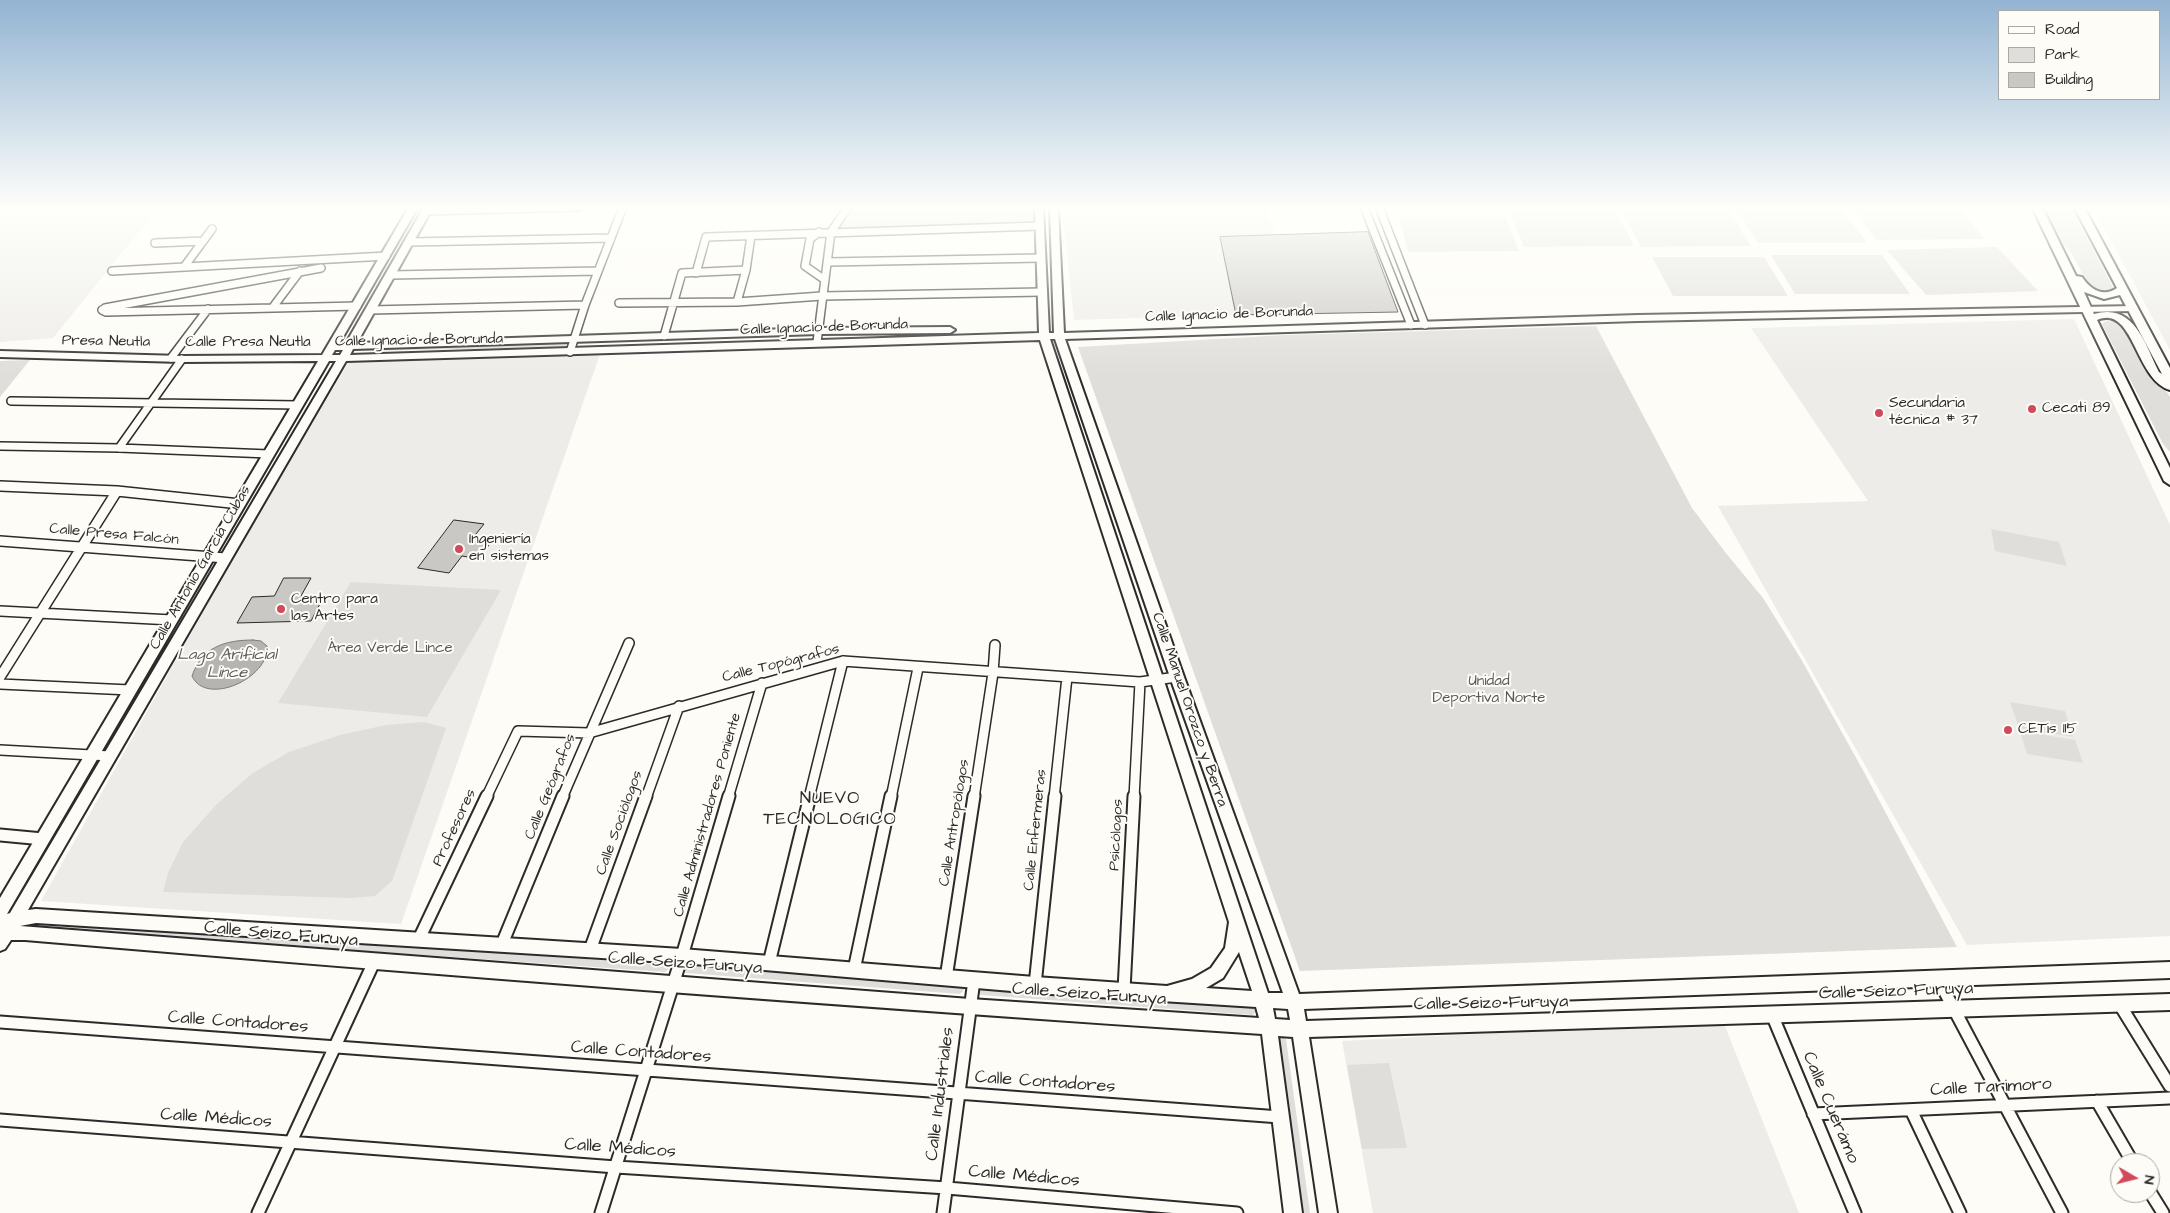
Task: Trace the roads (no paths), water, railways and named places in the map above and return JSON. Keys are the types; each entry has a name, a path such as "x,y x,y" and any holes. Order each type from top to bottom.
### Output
{"main road":[{"path":"2064,264 2170,482"},
{"path":"2070,264 2082,286 2088,292 2111,296 2118,294 2122,289"},
{"path":"2109,264 2170,379"},
{"path":"2091,318 2105,314 2122,319 2129,324 2154,374 2170,386"},
{"path":"2153,447 2170,468"}],"street":[{"path":"184,267 186,264"},
{"path":"112,271 237,264"},
{"path":"273,307 306,264"},
{"name":"Calle Antonio García Cubas","path":"3,927 43,839 207,557 382,264"},
{"name":"Calle Antonio García Cubas","path":"3,927 110,756 397,264"},
{"path":"570,352 573,338 601,264"},
{"path":"696,273 699,264"},
{"path":"737,302 747,264"},
{"path":"805,264 805,266 825,280"},
{"path":"817,342 828,264"},
{"name":"Calle Manuel Orozco y Berra","path":"1041,264 1044,332 1263,1001 1269,1027 1293,1213"},
{"name":"Calle Manuel Orozco y Berra","path":"1056,264 1058,331 1177,677 1294,1002 1300,1029 1328,1213"},
{"path":"1386,264 1409,322"},
{"path":"1401,264 1423,321"},
{"path":"102,310 109,307 321,268"},
{"path":"664,336 682,273 746,270"},
{"path":"390,276 598,271"},
{"path":"619,303 737,302 822,296 1042,292"},
{"name":"Calle Ignacio de Borunda","path":"326,358 570,352 1058,331 2130,303"},
{"path":"371,310 585,305"},
{"path":"102,310 106,312 357,306"},
{"path":"119,448 208,309"},
{"name":"Calle Ignacio de Borunda","path":"333,347 573,338 819,332 1044,332"},
{"name":"Presa Neutla","path":"0,354 176,358"},
{"name":"Calle Presa Neutla","path":"176,358 326,358"},
{"path":"11,401 298,405"},
{"path":"0,446 119,448 269,454"},
{"path":"0,486 117,491 240,504"},
{"path":"0,677 117,491"},
{"name":"Calle Presa Falcón","path":"0,541 226,558"},
{"path":"0,610 41,614 172,620"},
{"name":"Calle Geógrafos","path":"502,944 589,733 629,643"},
{"name":"Calle Antropólogos","path":"946,978 993,672 995,645"},
{"path":"769,963 843,661"},
{"name":"Calle Topógrafos","path":"518,731 589,733 843,661 918,668 1140,682 1177,677"},
{"path":"854,970 918,668"},
{"name":"Calle Enfermeras","path":"1035,985 1067,677"},
{"name":"Psicólogos","path":"1124,990 1140,682"},
{"name":"Calle Administradores Poniente","path":"601,1213 682,956 762,683"},
{"path":"0,684 130,690"},
{"name":"Calle Sociólogos","path":"590,950 679,706"},
{"name":"Profesores","path":"419,939 518,731"},
{"path":"0,750 110,756"},
{"path":"0,835 43,839"},
{"name":"Calle Seizo Furuya","path":"3,927 36,916 682,956 1035,985 1294,1002 2170,970"},
{"path":"1159,994 1195,986 1216,973 1232,951 1237,918"},
{"name":"Calle Seizo Furuya","path":"3,927 374,962 673,983 970,1007 1300,1029 1773,1017 2170,1002"},
{"path":"258,1213 374,962"},
{"path":"1938,978 2062,1213"},
{"name":"Calle Industriales","path":"943,1213 974,980"},
{"path":"2120,1005 2170,1086"},
{"name":"Calle Cuerámo","path":"1773,1017 1855,1213"},
{"name":"Calle Contadores","path":"0,1022 959,1095 1280,1117"},
{"name":"Calle Tarimoro","path":"1813,1114 2170,1098"},
{"path":"2097,1101 2127,1153"},
{"path":"1911,1110 1960,1213"},
{"name":"Calle Médicos","path":"0,1120 616,1167 947,1188 1237,1213"}],"water":[{"name":"Lago Arificial Lince","path":"243,640 261,641 267,646 265,658 259,669 248,678 236,685 223,689 210,689 199,685 192,676 202,658 216,647"}],"place":[{"name":"Cecati 89","path":"2032,409"},
{"name":"Secundaria técnica # 37","path":"1879,413"},
{"name":"Ingeniería en sistemas","path":"459,549"},
{"name":"Centro para las Artes","path":"281,609"},
{"name":"CETis 115","path":"2008,730"}],"district":[{"name":"NUEVO TECNOLOGICO","path":"830,810"}],"park label":[{"name":"Área Verde Lince","path":"390,649"},
{"name":"Unidad Deportiva Norte","path":"1489,690"}]}
